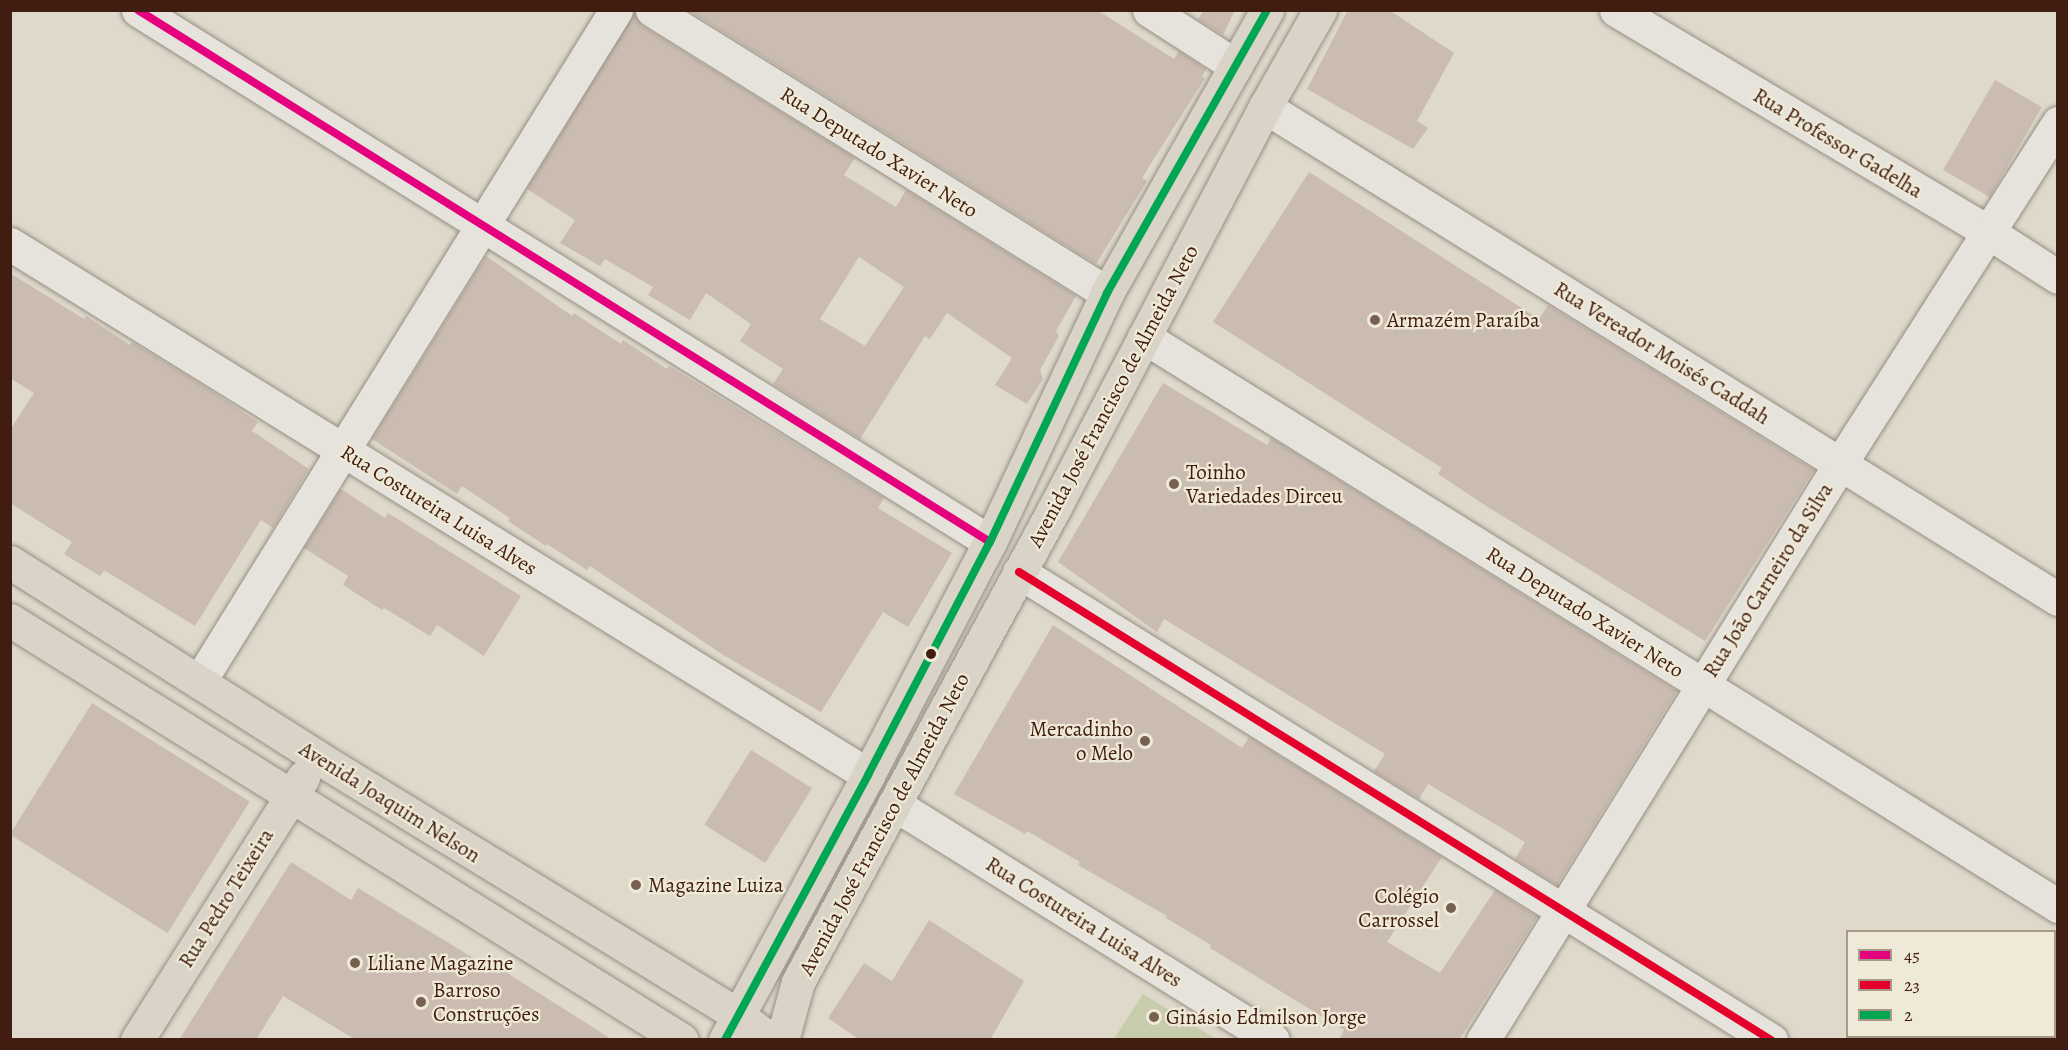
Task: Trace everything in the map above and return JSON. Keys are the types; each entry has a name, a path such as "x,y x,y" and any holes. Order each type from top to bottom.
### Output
{"main road":[{"name":"Avenida José Francisco de Almeida Neto","path":"732,1028 990,542 1107,293 1267,10"},
{"name":"Avenida José Francisco de Almeida Neto","path":"782,1040 798,982 1320,10"},
{"name":"Avenida Joaquim Nelson","path":"10,562 316,757 732,1028 771,1040"},
{"path":"10,620 682,1040"},
{"name":"Rua Pedro Teixeira","path":"137,1040 316,757"}],"street":[{"path":"138,10 990,542"},
{"path":"199,682 616,10"},
{"name":"Rua Deputado Xavier Neto","path":"652,10 1107,293"},
{"path":"1149,10 1236,66"},
{"name":"Rua Professor Gadelha","path":"1616,10 1988,232 2058,277"},
{"name":"Rua Vereador Moisés Caddah","path":"1266,107 2058,599"},
{"name":"Rua João Carneiro da Silva","path":"1483,1040 1840,464 2058,123"},
{"name":"Rua Costureira Luisa Alves","path":"10,244 868,775"},
{"name":"Rua Deputado Xavier Neto","path":"1143,337 2058,906"},
{"path":"1019,572 1771,1040"},
{"name":"Rua Costureira Luisa Alves","path":"894,804 1273,1040"}],"green space":[{"name":"Ginásio Edmilson Jorge","path":"1143,994 1216,1039 1114,1039"}],"building":[{"path":"688,10 1097,10 1174,59 1179,51 1206,69 1202,76 1205,78 1142,178 1147,181 1096,264"},
{"path":"1204,10 1235,10 1223,35 1198,19"},
{"path":"1348,10 1389,10 1454,53 1417,121 1428,128 1413,149 1307,89"},
{"path":"634,14 642,26 855,158 844,175 896,207 906,190 1076,296 1056,331 1059,336 1040,370 1043,379 1027,404 995,385 1012,358 947,313 930,339 925,336 860,439 773,384 783,369 740,341 751,324 706,293 690,320 648,295 653,287 605,259 600,266 560,243 575,220 527,189","holes":["859,257 904,287 865,346 820,319"]},
{"path":"1995,80 2042,107 1990,197 1943,170"},
{"path":"1309,172 1539,319 1548,305 1814,470 1705,641 1483,504 1438,474 1442,468 1213,322"},
{"path":"486,256 572,316 574,313 621,344 623,340 667,369 669,366 884,498 878,508 952,553 908,627 883,612 821,712 725,656 590,566 587,570 547,544 546,546 508,521 510,518 462,486 457,494 372,439"},
{"path":"10,273 84,319 86,316 130,345 132,342 213,392 258,422 252,431 309,469 273,528 261,520 195,626 104,570 100,576 64,554 72,542 10,503 10,430 34,393 10,378"},
{"path":"1163,383 1267,445 1271,438 1677,691 1557,885 1515,859 1525,842 1428,784 1419,799 1374,771 1385,754 1164,619 1157,632 1058,562"},
{"path":"341,489 385,518 388,513 521,596 484,656 437,625 430,636 384,608 382,610 343,585 348,576 304,548"},
{"path":"1053,625 1242,748 1249,737 1442,857 1387,942 1440,973 1495,890 1537,917 1459,1040 1339,1040 1344,1030 1210,948 1211,945 1166,918 1167,916 1078,865 1080,862 1027,831 1025,834 954,794"},
{"path":"92,703 250,802 168,933 10,835"},
{"path":"751,750 812,788 765,863 704,825"},
{"path":"291,862 351,900 358,888 490,968 493,964 613,1040 356,1040 283,996 256,1040 179,1040"},
{"path":"929,920 1024,981 990,1040 860,1040 828,1018 864,963 892,981"}],"transit line":[{"name":"45","path":"138,10 990,542"},
{"name":"2","path":"725,1040 990,542 1107,293 1267,10"},
{"name":"23","path":"1019,572 1771,1040"}],"place":[{"name":"Armazém Paraíba","path":"1375,320"},
{"name":"Toinho Variedades Dirceu","path":"1174,484"},
{"name":"Mercadinho o Melo","path":"1145,741"},
{"name":"Magazine Luiza","path":"636,885"},
{"name":"Colégio Carrossel","path":"1451,908"},
{"name":"Liliane Magazine","path":"355,963"},
{"name":"Barroso Construções","path":"421,1002"},
{"name":"Ginásio Edmilson Jorge","path":"1154,1017"}]}
